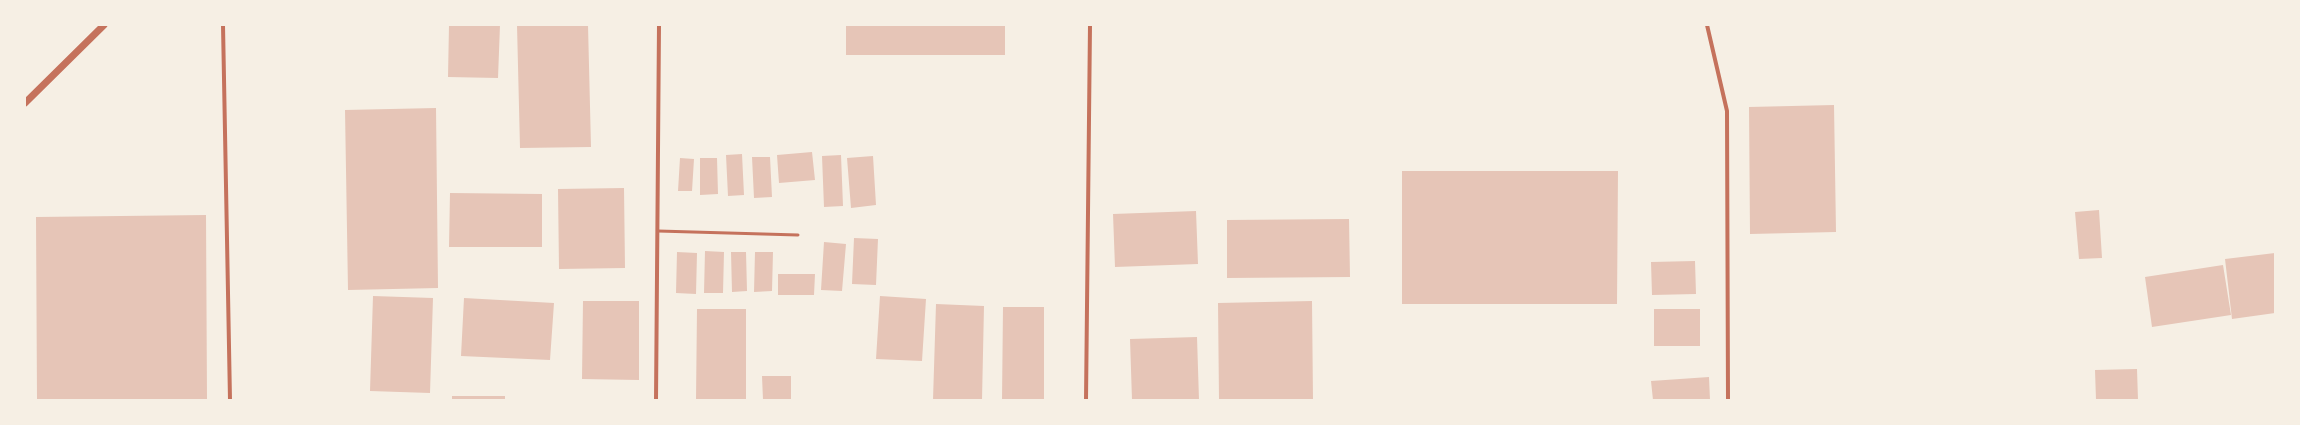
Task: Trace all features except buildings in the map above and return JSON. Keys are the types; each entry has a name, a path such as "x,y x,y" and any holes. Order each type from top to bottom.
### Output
{"street":[{"path":"25,103 104,25"},
{"path":"223,25 230,400"},
{"path":"656,400 659,25"},
{"path":"1086,400 1090,25"},
{"path":"1707,25 1727,111 1728,400"}],"lane":[{"path":"658,231 798,235"}]}
